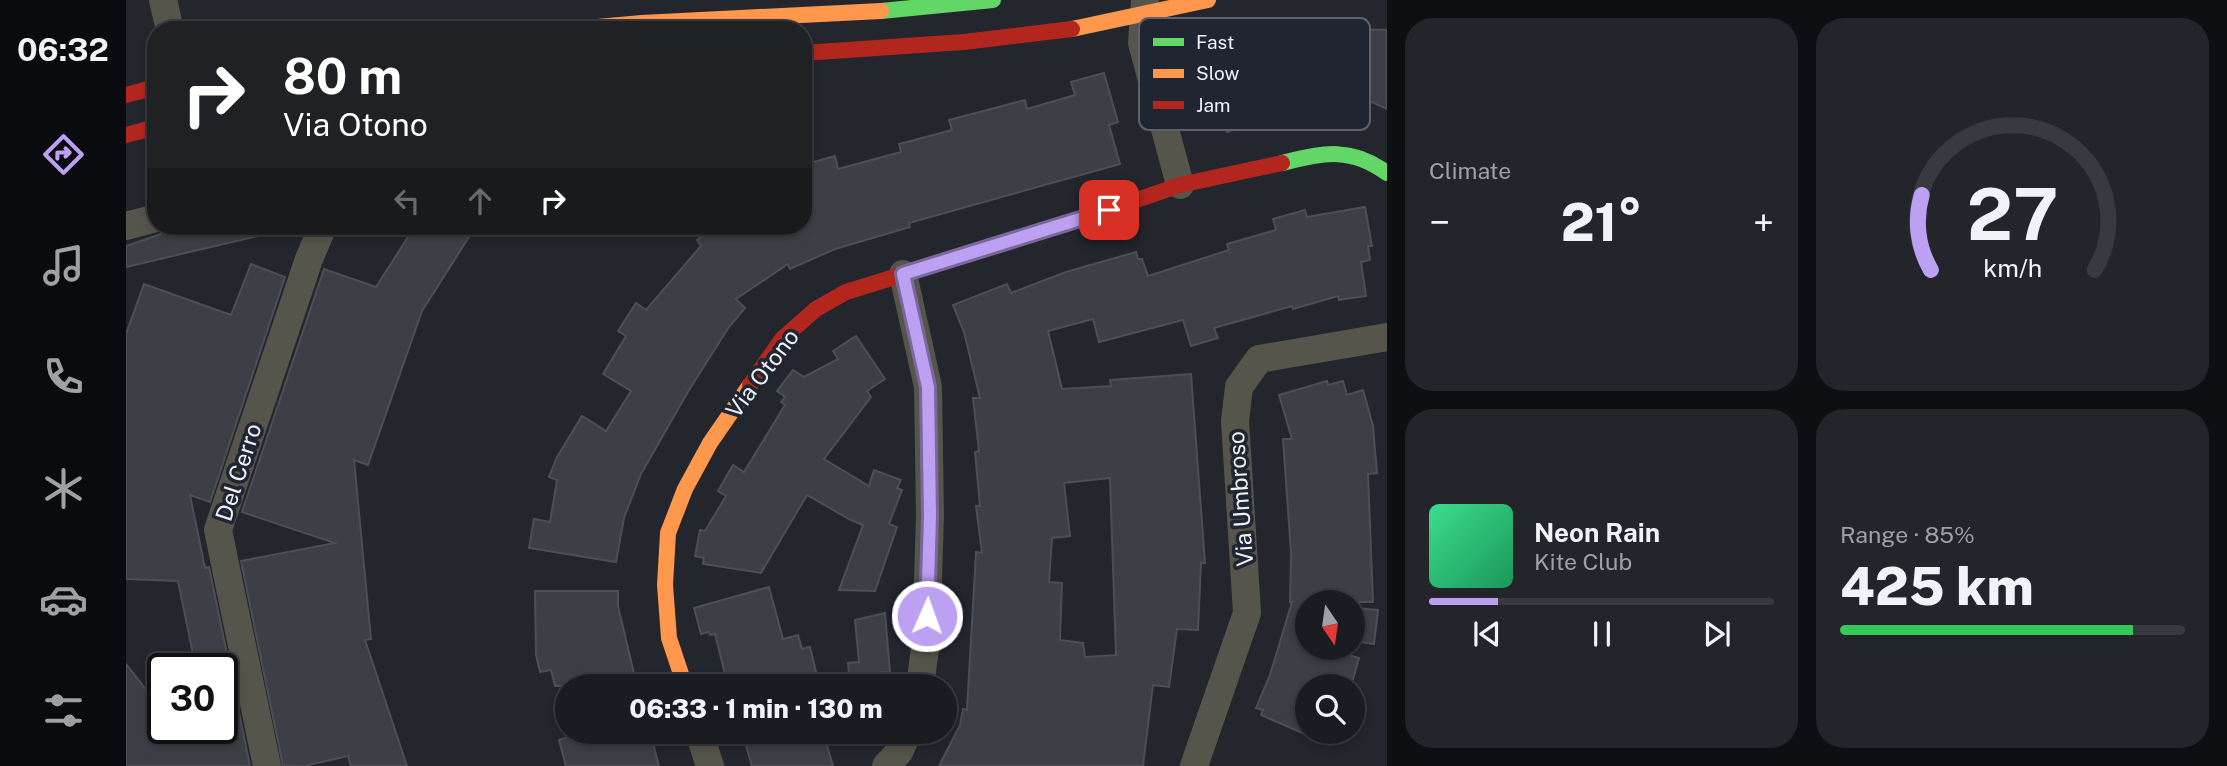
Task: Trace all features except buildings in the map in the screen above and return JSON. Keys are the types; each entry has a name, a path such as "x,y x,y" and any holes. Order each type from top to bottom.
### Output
{"street":[{"path":"163,0 168,21"},
{"path":"683,21 868,12 993,0"},
{"path":"812,53 915,47 1021,37 1145,8 1208,0"},
{"path":"126,95 147,89"},
{"path":"126,135 147,129"},
{"path":"1165,130 1180,185"},
{"name":"Via Otono","path":"681,674 669,638 666,585 668,533 685,489 710,443 782,339 816,309 846,292 1085,218 1180,185 1316,155 1358,156 1371,161 1387,173"},
{"path":"126,226 147,220"},
{"name":"Del Cerro","path":"267,766 218,530 319,235"},
{"path":"903,274 928,387 930,530 926,641 922,674"},
{"name":"Via Umbroso","path":"1194,766 1247,613 1235,421 1239,387 1259,359 1387,337"},
{"path":"703,744 710,766"},
{"path":"886,766 900,752 903,744"}],"traffic: fast":[{"path":"881,11 993,0"},
{"path":"1282,163 1324,155 1349,155 1374,164 1387,173"}],"traffic: slow":[{"path":"1072,29 1208,0"},
{"path":"682,21 881,11"},
{"path":"681,674 669,638 665,585 668,533 685,489 710,443 750,385"}],"traffic: jam":[{"path":"812,52 964,42 1072,29"},
{"path":"126,95 147,89"},
{"path":"126,135 147,129"},
{"path":"750,385 782,339 816,309 846,292 1085,218 1180,185 1282,163"}],"route":[{"path":"927,616 930,516 928,387 911,300 903,274 1109,210"}]}
